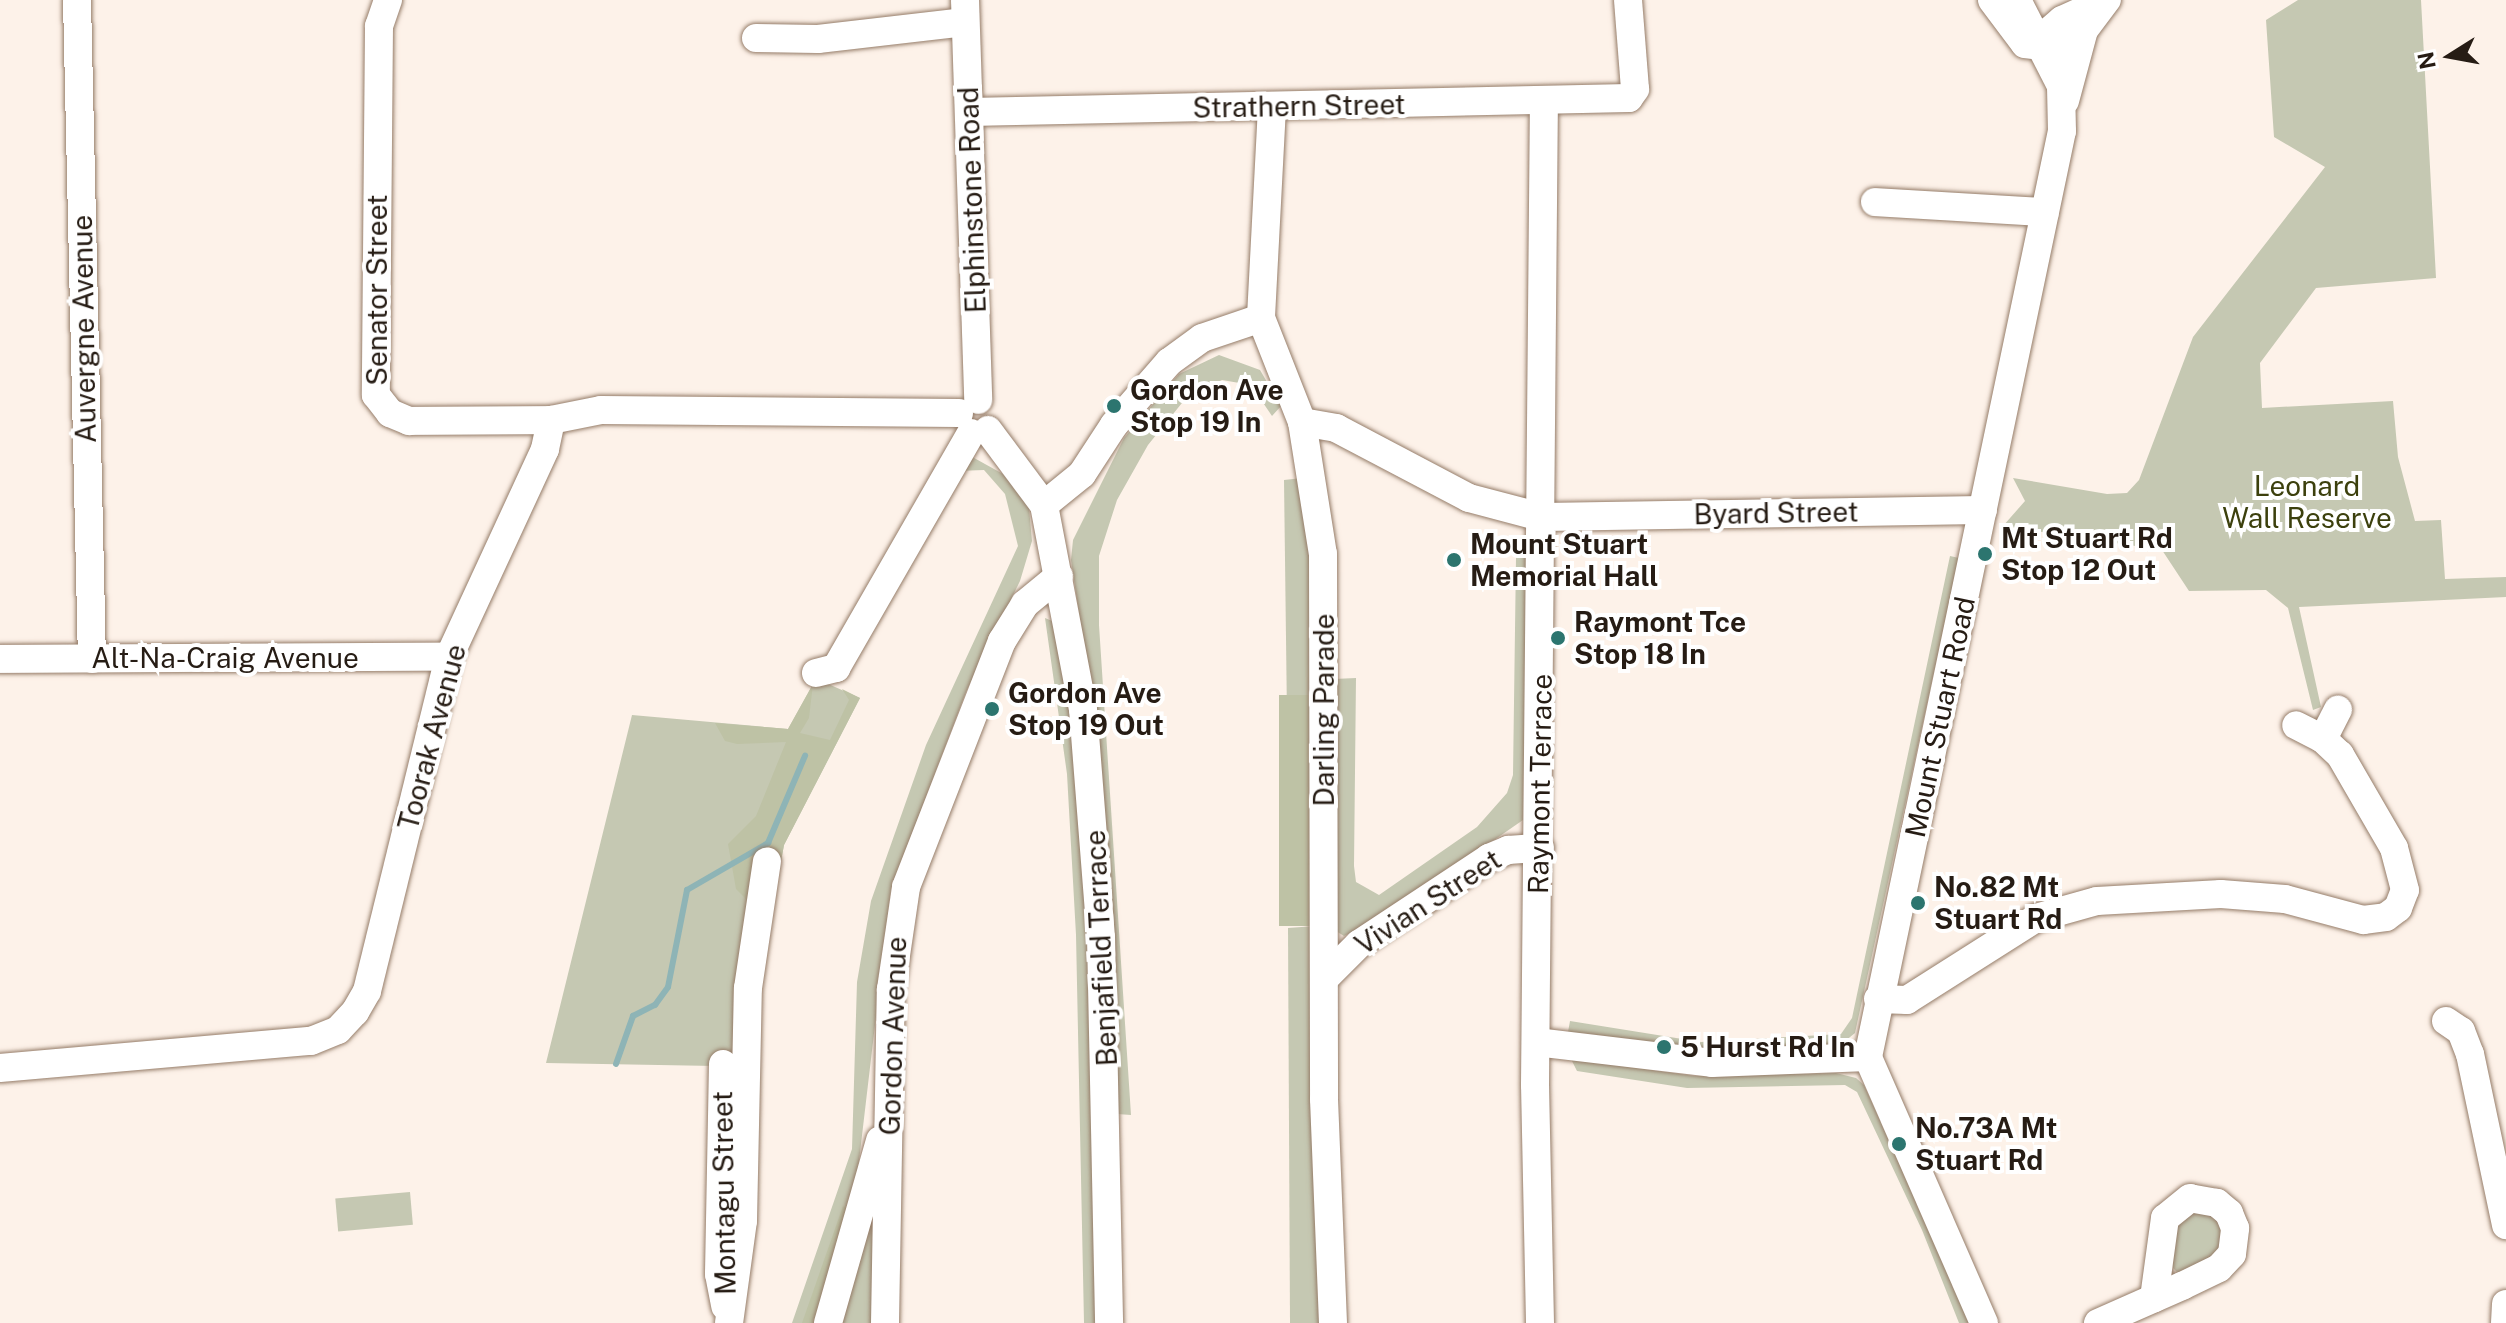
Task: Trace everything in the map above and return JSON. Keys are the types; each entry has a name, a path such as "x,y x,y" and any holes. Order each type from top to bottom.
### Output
{"street":[{"name":"Auvergne Avenue","path":"77,0 92,659"},
{"name":"Senator Street","path":"388,0 379,26 376,395 390,413 409,421 551,420"},
{"name":"Strathern Street","path":"969,112 1629,98 1635,89 1628,0"},
{"path":"1992,0 2025,44 2043,47 2059,47 2084,30 2107,0"},
{"name":"Mount Stuart Road","path":"1868,1057 2045,212 2064,106 2057,74 2017,0"},
{"path":"2043,47 2048,32 2062,20 2107,0"},
{"path":"756,38 818,39 965,11"},
{"name":"Elphinstone Road","path":"965,11 974,419"},
{"path":"2064,106 2084,30"},
{"name":"Raymont Terrace","path":"1540,1323 1536,1042 1544,102"},
{"name":"Darling Parade","path":"1272,107 1261,318 1302,422 1323,554 1325,1191 1333,1323"},
{"path":"1875,202 2045,212"},
{"path":"1044,505 1082,474 1114,425 1169,362 1202,338 1261,318"},
{"path":"551,420 601,410 974,419 1044,505 1059,576"},
{"path":"816,673 836,668 974,419"},
{"name":"Toorak Avenue","path":"0,1068 277,1046 311,1041 338,1030 367,991 449,657 545,449 551,420"},
{"name":"Byard Street","path":"1302,422 1336,428 1469,498 1541,517 1983,510"},
{"name":"Gordon Avenue","path":"885,1323 891,989 906,887 1002,641 1025,604 1059,576"},
{"name":"Benjafield Terrace","path":"1059,576 1094,796 1107,1077 1109,1323"},
{"name":"Alt-Na-Craig Avenue","path":"0,659 449,657"},
{"path":"2323,739 2338,710"},
{"path":"1878,999 1907,1000 2036,918 2097,901 2221,894 2285,899 2363,920 2386,917 2398,908 2405,890 2404,873 2340,755 2323,739 2296,725"},
{"name":"Vivian Street","path":"1326,977 1359,944 1489,858 1508,850 1540,848"},
{"path":"728,1323 744,1189 748,988 767,861"},
{"path":"2446,1021 2461,1031 2470,1054 2506,1225"},
{"path":"1536,1042 1712,1063 1868,1057 1984,1323"},
{"name":"Montagu Street","path":"723,1064 719,1274 728,1323"},
{"path":"828,1323 889,1121"},
{"path":"2098,1323 2154,1298"},
{"path":"2505,1323 2506,1304"}],"green space":[{"name":"Leonard Wall Reserve","path":"2298,0 2421,0 2436,278 2316,288 2260,363 2262,408 2393,401 2398,457 2415,521 2441,520 2445,579 2506,577 2506,597 2299,607 2321,707 2313,710 2288,608 2266,590 2189,591 2162,550 2003,526 2025,501 2013,478 2107,494 2127,493 2139,480 2193,337 2325,167 2274,137 2266,20"},
{"path":"1219,355 1260,370 1281,406 1272,416 1251,385 1222,380 1186,398 1148,445 1117,500 1099,556 1099,625 1131,1115 1117,1114 1098,740 1071,560 1073,540 1124,438 1179,374"},
{"path":"967,454 1003,474 1029,508 1032,541 1020,581 966,692 891,889 857,1178 816,1323 792,1323 852,1149 857,982 871,901 926,745 1018,546 1005,494 984,470 957,471"},
{"path":"1302,478 1311,534 1314,695 1287,717 1284,480"},
{"path":"1950,556 1959,558 1855,1033 1839,1046 1716,1053 1568,1032 1570,1021 1701,1042 1841,1034 1852,1018"},
{"path":"1516,557 1527,557 1523,820 1383,917 1344,936 1336,931 1334,679 1356,678 1354,866 1356,882 1379,895 1477,827 1507,793 1513,775"},
{"path":"1045,618 1057,623 1085,798 1101,1323 1084,1323 1076,935 1067,774"},
{"path":"826,683 860,698 784,845 781,861 758,859 740,1078 715,1066 546,1063 632,715 788,729 813,684"},
{"path":"813,684 809,718 800,733 830,740 849,700 842,689 860,698 784,845 781,861 758,859 750,903 736,889 728,844 756,816 786,742 737,744 725,741 715,723 788,729"},
{"path":"1279,695 1314,695 1314,926 1279,926"},
{"path":"1315,926 1323,1323 1290,1323 1288,928"},
{"path":"1571,1059 1695,1076 1836,1073 1856,1078 1864,1085 1971,1323 1959,1323 1922,1230 1857,1092 1845,1085 1687,1088 1577,1071"},
{"path":"877,1188 872,1323 839,1323"},
{"path":"410,1192 413,1225 338,1231 335,1199"},
{"path":"843,1206 848,1209 816,1323 802,1323"},
{"path":"2203,1207 2223,1226 2224,1240 2212,1258 2179,1274 2173,1268 2170,1238 2180,1214"}],"waterway":[{"path":"616,1064 633,1016 655,1005 668,987 687,890 768,843 805,756"}],"place":[{"name":"Gordon Ave Stop 19 In","path":"1114,406"},
{"name":"Mt Stuart Rd Stop 12 Out","path":"1985,554"},
{"name":"Mount Stuart Memorial Hall","path":"1454,560"},
{"name":"Raymont Tce Stop 18 In","path":"1558,638"},
{"name":"Gordon Ave Stop 19 Out","path":"992,709"},
{"name":"No.82 Mt Stuart Rd","path":"1918,903"},
{"name":"5 Hurst Rd In","path":"1664,1047"},
{"name":"No.73A Mt Stuart Rd","path":"1899,1144"}]}
